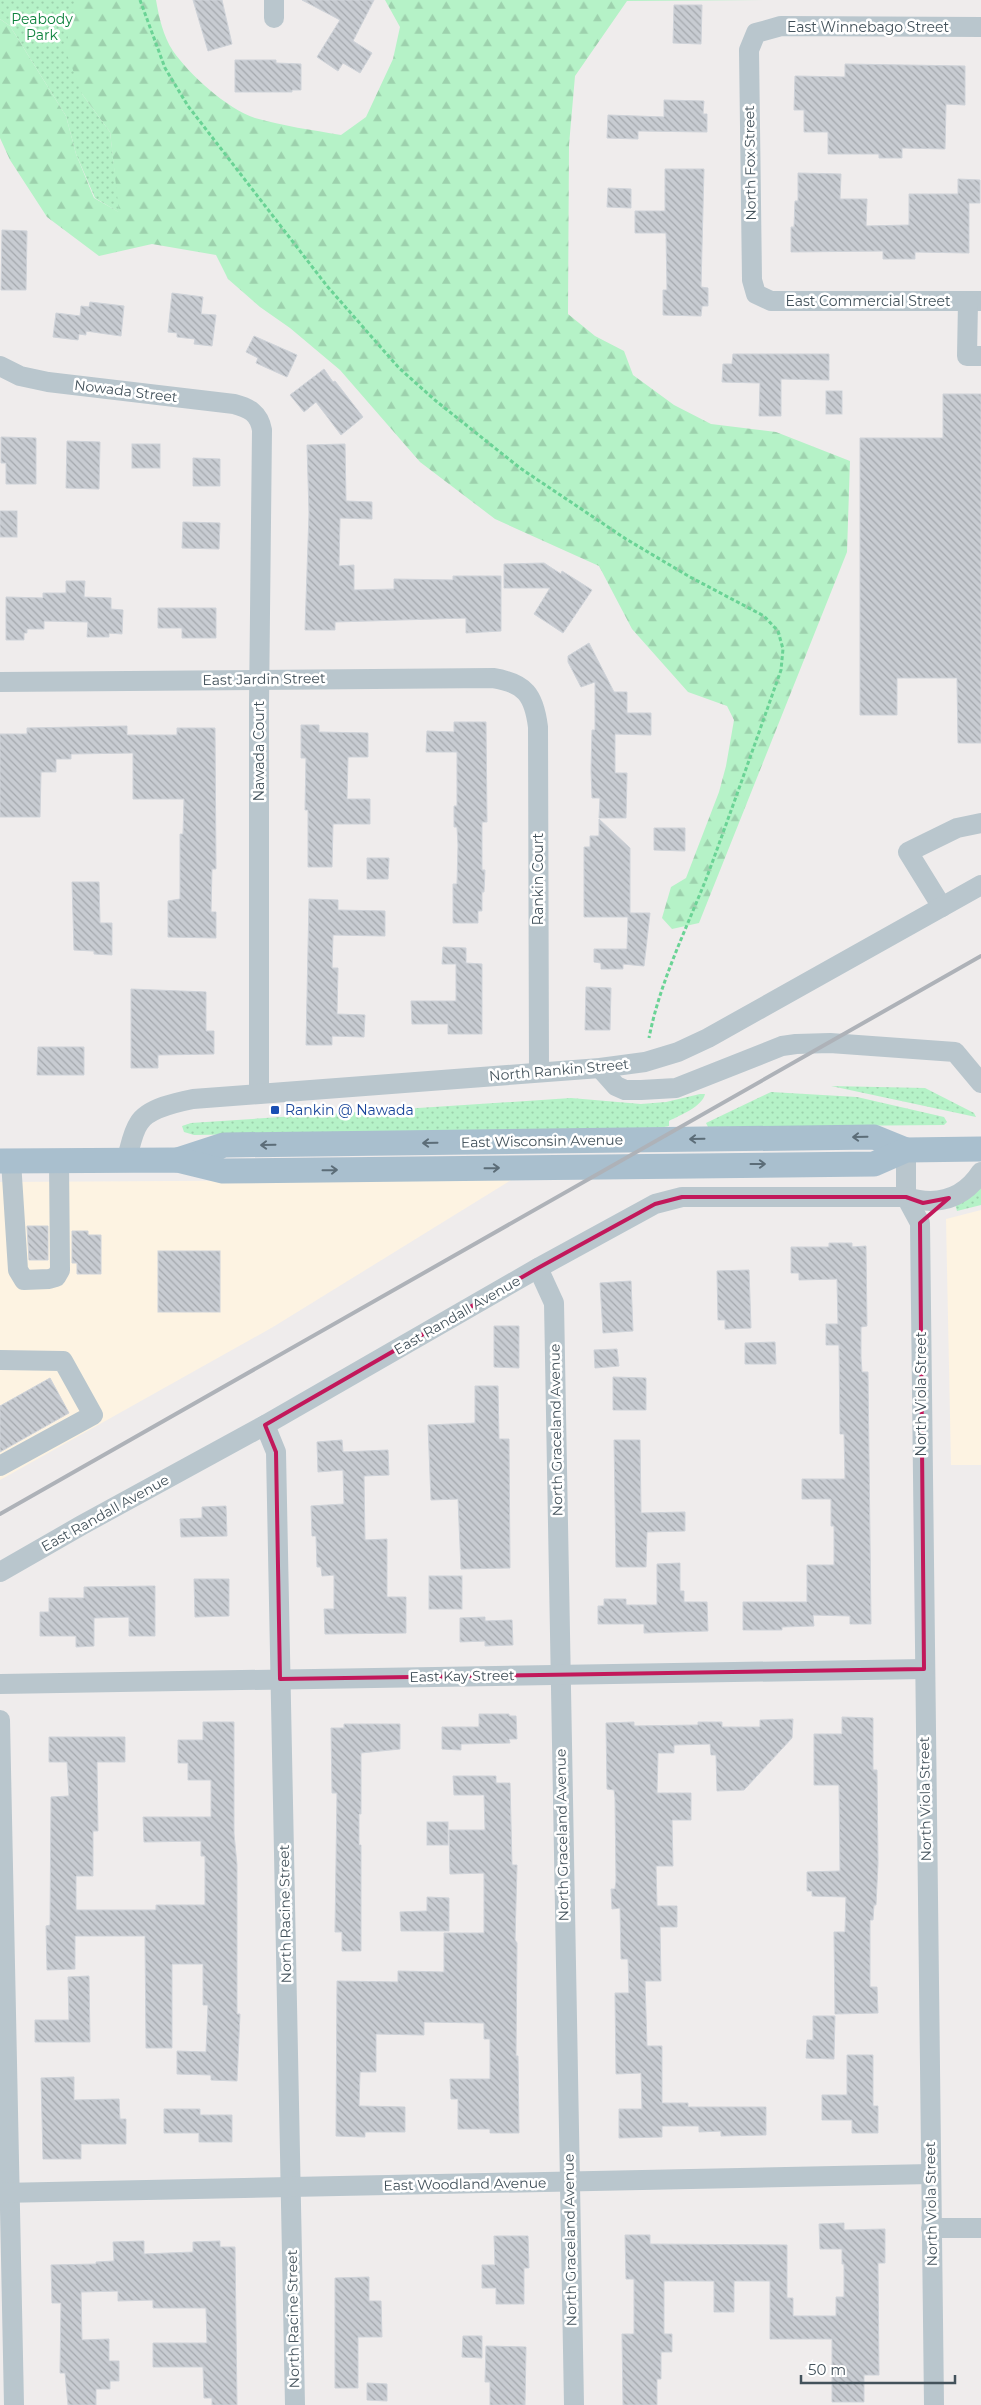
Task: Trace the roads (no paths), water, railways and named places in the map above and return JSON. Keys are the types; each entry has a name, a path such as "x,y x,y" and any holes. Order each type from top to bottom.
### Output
{"main road":[{"name":"East Wisconsin Avenue","path":"5,1161 178,1160 224,1145 874,1137 906,1150 981,1149"}],"street":[{"name":"East Winnebago Street","path":"756,33 781,26 981,27"},
{"name":"North Fox Street","path":"756,33 749,50 752,280 756,294"},
{"name":"East Commercial Street","path":"756,294 771,300 975,301"},
{"path":"975,301 967,356 981,356"},
{"name":"Nowada Street","path":"0,366 20,376 48,382 234,404 253,412"},
{"name":"Nawada Court","path":"253,412 260,419 262,430 259,679 259,1094"},
{"name":"East Jardin Street","path":"0,682 493,678 508,680 520,685 524,690"},
{"name":"Rankin Court","path":"524,690 535,707 538,727 538,1072"},
{"path":"942,907 908,852 956,828 981,823"},
{"name":"North Rankin Street","path":"126,1160 139,1122 159,1109 193,1099 600,1068 645,1062 678,1052 708,1038 981,885"},
{"path":"600,1068 616,1086 625,1090 676,1088 782,1046 830,1043 955,1052 981,1083"},
{"path":"906,1150 906,1198"},
{"path":"5,1161 18,1270 24,1280 39,1280 56,1277 60,1270 59,1161"},
{"path":"920,1224 949,1198 969,1188 981,1172"},
{"name":"East Randall Avenue","path":"0,1572 82,1525 266,1426 538,1268 655,1204 682,1198 906,1198 923,1203 949,1198"},
{"name":"North Viola Street","path":"906,1198 920,1224 934,2405"},
{"name":"North Graceland Avenue","path":"538,1268 554,1303 559,1674 574,2405"},
{"path":"0,1466 93,1415 63,1360 2,1361"},
{"name":"North Racine Street","path":"266,1426 276,1452 295,2405"},
{"name":"East Kay Street","path":"0,1684 924,1669"},
{"path":"0,1720 5,2193 14,2405"},
{"name":"East Woodland Avenue","path":"5,2193 930,2174"},
{"path":"931,2228 981,2228"}],"railway":[{"path":"0,1514 981,956"}],"place":[{"name":"Rankin @ Nawada","path":"275,1110"}],"park label":[{"name":"Peabody Park","path":"42,28"}]}
